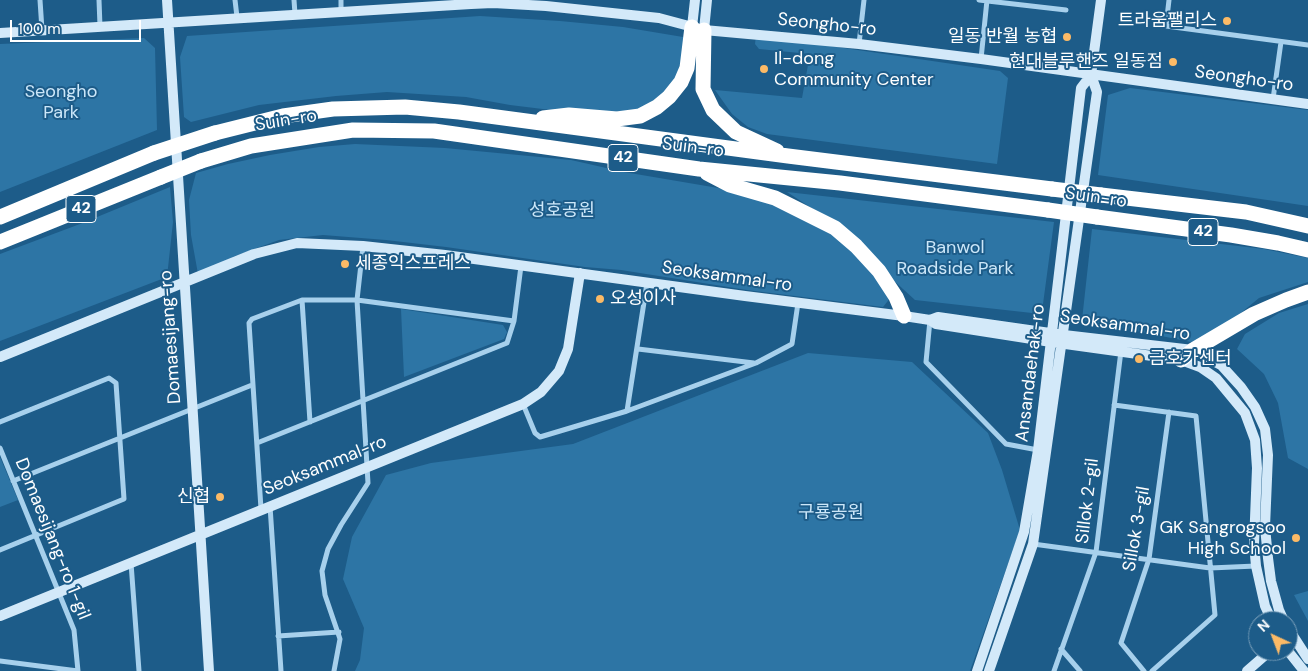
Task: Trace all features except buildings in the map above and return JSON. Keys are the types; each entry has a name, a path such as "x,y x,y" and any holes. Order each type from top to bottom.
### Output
{"highway":[{"path":"504,119 533,119 568,115 617,119 640,116 669,97 681,82 687,68 698,28"},
{"path":"698,28 703,89 713,110 736,132 788,156"},
{"name":"Suin-ro","path":"0,217 154,153 214,132 283,116 332,110 405,107 1246,212 1308,226"},
{"name":"Suin-ro","path":"0,242 201,161 251,146 353,130 373,130 434,131 699,169 840,183 1240,237 1308,250"},
{"path":"699,169 730,185 774,198 835,228 856,246 879,271 896,297 904,316"},
{"path":"1187,355 1254,314 1308,292"}],"street":[{"path":"40,0 42,30"},
{"path":"99,0 100,26"},
{"name":"Domaesijang-ro","path":"167,0 209,671"},
{"path":"235,0 236,17"},
{"path":"294,0 295,15"},
{"path":"340,0 341,12"},
{"path":"695,0 698,28"},
{"path":"698,28 707,0"},
{"path":"859,44 864,0"},
{"path":"979,0 1066,10"},
{"path":"981,59 987,0"},
{"name":"Ansandaehak-ro","path":"989,671 1033,544 1097,92 1091,75 1101,0"},
{"path":"1169,0 1166,26 1308,45"},
{"name":"Seongho-ro","path":"0,33 341,12 404,4 566,4 659,18 698,28 859,44 981,59 1308,104"},
{"path":"1273,99 1281,42"},
{"name":"Ansandaehak-ro","path":"977,671 1024,532 1038,450 1081,88 1091,75"},
{"name":"Seoksammal-ro","path":"0,357 254,254 297,243 363,246 580,273 904,316 930,320 936,324 1052,337 1121,351 1187,355 1216,378 1245,413 1255,440 1257,468 1254,544 1256,566 1267,611"},
{"path":"334,671 340,639 325,595 322,571 328,549 368,483 357,300 363,246"},
{"path":"257,443 507,343 514,321 521,266"},
{"name":"Seoksammal-ro","path":"0,616 523,404 541,392 558,371 568,349 580,273"},
{"path":"627,411 647,282"},
{"path":"281,671 257,443 249,323 252,319 302,300 357,300 514,321"},
{"path":"302,300 310,422"},
{"path":"523,404 535,433 540,437 627,411 756,363 792,344 798,303"},
{"path":"930,320 926,362 1006,444 1038,450"},
{"name":"Seoksammal-ro","path":"1063,339 1187,355 1221,365 1241,387 1255,407 1265,429 1268,454 1265,527 1272,582 1279,611"},
{"path":"638,349 756,363"},
{"name":"Sillok 2-gil","path":"1054,671 1096,552 1121,351"},
{"path":"0,422 109,378 116,383 124,499 0,550"},
{"path":"13,481 252,385"},
{"path":"1114,405 1196,416 1215,615 1152,671"},
{"name":"Sillok 3-gil","path":"1144,671 1121,643 1149,559 1169,412"},
{"name":"Domaesijang-ro 1-gil","path":"0,448 74,630 78,671 0,661"},
{"path":"1033,544 1210,568 1256,566"},
{"path":"131,563 139,671"},
{"path":"278,636 339,632"},
{"path":"1298,646 1308,660"},
{"path":"1061,649 1080,671"},
{"path":"1247,671 1258,661"},
{"path":"1296,661 1304,671"}],"green space":[{"path":"480,16 623,27 683,37 690,40 678,80 640,113 567,112 466,97 387,92 259,105 191,122 184,117 180,57 187,36"},
{"path":"756,35 1000,71 1008,78 997,164 767,134 748,127 732,114 715,90 802,98 810,54 759,49 755,44"},
{"name":"Seongho Park","path":"144,38 155,48 157,130 0,192 0,44"},
{"path":"1130,88 1308,110 1308,206 1098,175 1108,95"},
{"name":"성호공원","path":"355,144 445,148 571,160 624,172 730,190 808,217 855,249 891,297 883,307 747,290 621,270 585,267 446,247 323,235 279,240 235,256 198,274 191,235 189,200 196,173 270,155 319,147"},
{"path":"170,187 173,222 167,277 0,341 0,254"},
{"name":"Banwol Roadside Park","path":"787,192 1054,222 1043,304 1032,313 915,300 891,278 851,234"},
{"path":"1092,229 1264,249 1308,258 1308,282 1259,298 1213,336 1191,342 1082,320"},
{"path":"1308,304 1308,469 1288,458 1278,403 1264,374 1237,349 1245,334 1279,313"},
{"path":"401,309 503,325 507,332 504,339 404,377"},
{"name":"구룡공원","path":"808,353 912,362 988,433 1002,470 1020,530 970,671 355,671 360,660 364,628 343,579 352,537 386,475 431,463 573,444"},
{"path":"0,457 18,500 0,507"},
{"path":"1308,591 1308,621 1294,595"}],"place":[{"name":"트라움팰리스","path":"1227,21"},
{"name":"일동 반월 농협","path":"1067,37"},
{"name":"현대블루핸즈 일동점","path":"1173,62"},
{"name":"Il-dong Community Center","path":"764,69"},
{"name":"세종익스프레스","path":"345,264"},
{"name":"오성이사","path":"600,299"},
{"name":"금호카센터","path":"1139,359"},
{"name":"신협","path":"220,497"},
{"name":"GK Sangrogsoo High School","path":"1296,538"}]}
